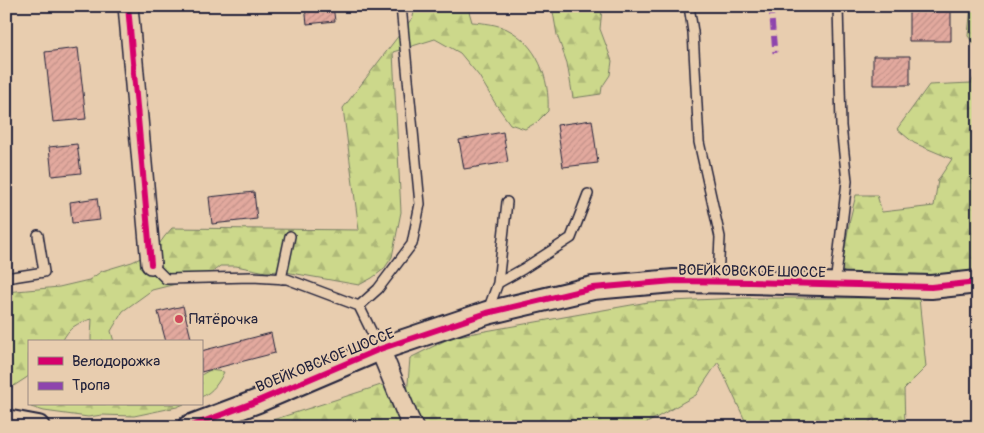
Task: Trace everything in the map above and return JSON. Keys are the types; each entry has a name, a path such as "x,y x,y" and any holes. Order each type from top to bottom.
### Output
{"street":[{"path":"128,6 152,264"},
{"name":"ВОЕЙКОВСКОЕ ШОССЕ","path":"189,427 258,401 380,349 487,313 593,288 674,281 930,287 978,282"},
{"path":"380,349 413,427"},
{"path":"6,421 38,427"}],"lane":[{"path":"359,306 378,289 412,244 420,204 401,6"},
{"path":"689,6 693,32 699,142 720,237 718,281"},
{"path":"835,284 847,181 841,126 838,6"},
{"path":"498,283 571,238 588,194"},
{"path":"487,313 498,283 507,202"},
{"path":"6,278 44,272 38,235"},
{"path":"281,278 290,236"},
{"path":"152,264 166,279 217,277 287,279 359,306 380,349"}],"green space":[{"path":"415,6 468,6 472,22 499,26 517,35 534,53 540,63 547,86 548,111 537,122 525,129 510,124 479,76 460,53 435,39 393,52 401,212 392,257 384,269 359,285 280,271 266,272 236,266 220,266 208,276 152,290 123,311 111,331 113,340 91,340 92,319 74,326 63,340 28,340 28,377 6,391 6,292 59,287 89,280 102,271 145,256 157,247 172,228 359,230 343,108 413,17"},
{"path":"552,6 603,6 600,29 612,61 610,75 602,87 601,94 573,98 567,63 557,35"},
{"path":"971,6 978,6 978,49 968,36"},
{"path":"978,70 978,275 852,277 841,270 856,195 877,195 882,212 934,206 938,180 952,159 914,143 897,129 929,85 971,83"},
{"path":"741,298 919,298 926,367 904,389 905,427 875,427 874,418 864,427 748,427 718,362 696,395 640,427 251,427 381,385 407,396 410,358 452,337 648,302"},
{"path":"210,370 224,372 212,390 202,396 202,374"},
{"path":"179,406 134,416 102,415 88,417 44,411 31,407"}],"building":[{"path":"305,6 333,6 335,21 307,24"},
{"path":"909,6 951,6 951,41 909,41"},
{"path":"78,48 86,119 53,122 45,52"},
{"path":"873,56 910,56 910,85 873,85"},
{"path":"592,120 598,163 563,167 557,125"},
{"path":"503,132 508,162 464,169 459,140"},
{"path":"77,144 81,173 52,176 49,147"},
{"path":"254,192 257,219 212,224 209,197"},
{"path":"97,198 100,220 72,223 70,202"},
{"path":"183,306 192,340 165,340 158,312"},
{"path":"271,333 275,353 202,372 202,351"}],"marked path":[{"path":"771,6 775,53"}],"cycle path":[{"path":"128,6 151,264"},
{"path":"189,427 258,401 380,349 487,313 593,288 674,281 931,287 978,282"}],"place":[{"name":"Пятёрочка","path":"179,319"}]}
